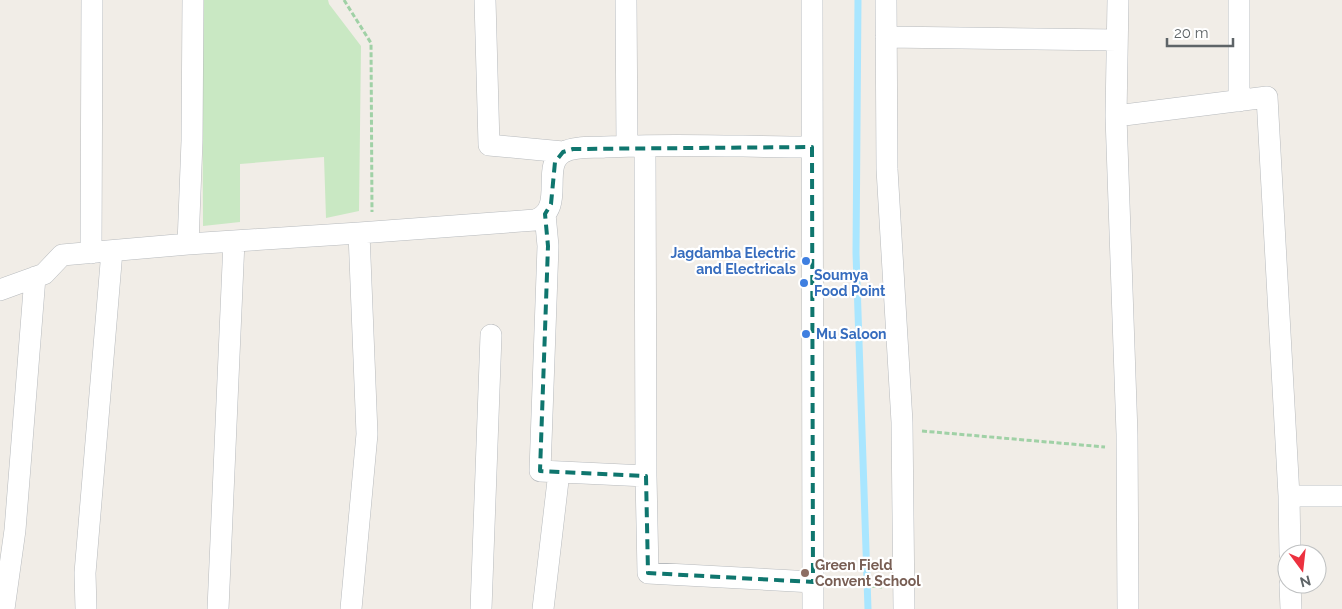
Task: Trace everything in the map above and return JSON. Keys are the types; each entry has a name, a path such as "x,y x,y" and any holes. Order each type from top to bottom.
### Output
{"street":[{"path":"86,609 85,573 102,252 92,0"},
{"path":"188,244 192,140 193,0"},
{"path":"485,0 489,146 564,152 573,149 636,146 812,147"},
{"path":"626,0 636,146 648,573 813,582"},
{"path":"812,0 813,609"},
{"path":"886,0 887,170 902,429 904,609"},
{"path":"1118,0 1116,116 1127,449 1128,609"},
{"path":"1239,0 1239,101"},
{"path":"886,37 1117,40"},
{"path":"1116,116 1266,97 1289,496 1290,544"},
{"path":"0,290 44,274 62,255 188,244 524,221 542,217 551,204 555,162 564,152"},
{"path":"545,214 548,246 540,471 646,476"},
{"path":"351,609 367,434 365,233"},
{"path":"218,609 234,241"},
{"path":"4,609 15,530 34,277"},
{"path":"481,609 491,335"},
{"path":"543,609 559,472"},
{"path":"1289,496 1342,496"},
{"path":"1290,594 1291,609"}],"path":[{"path":"344,0 371,43 365,233"},
{"path":"902,429 1127,449"},
{"path":"834,582 878,587"}],"highlighted area":[{"path":"812,147 813,582 648,573 646,476 540,471 548,246 545,214 551,204 555,162 563,152 573,149"}],"green space":[{"path":"202,0 328,0 329,4 361,46 359,211 326,218 324,157 240,164 240,222 203,226"}],"waterway":[{"path":"858,0 856,253 868,609"}],"place":[{"name":"Jagdamba Electric and Electricals","path":"806,261"},
{"name":"Soumya Food Point","path":"804,283"},
{"name":"Mu Saloon","path":"806,334"},
{"name":"Green Field Convent School","path":"805,573"}]}
